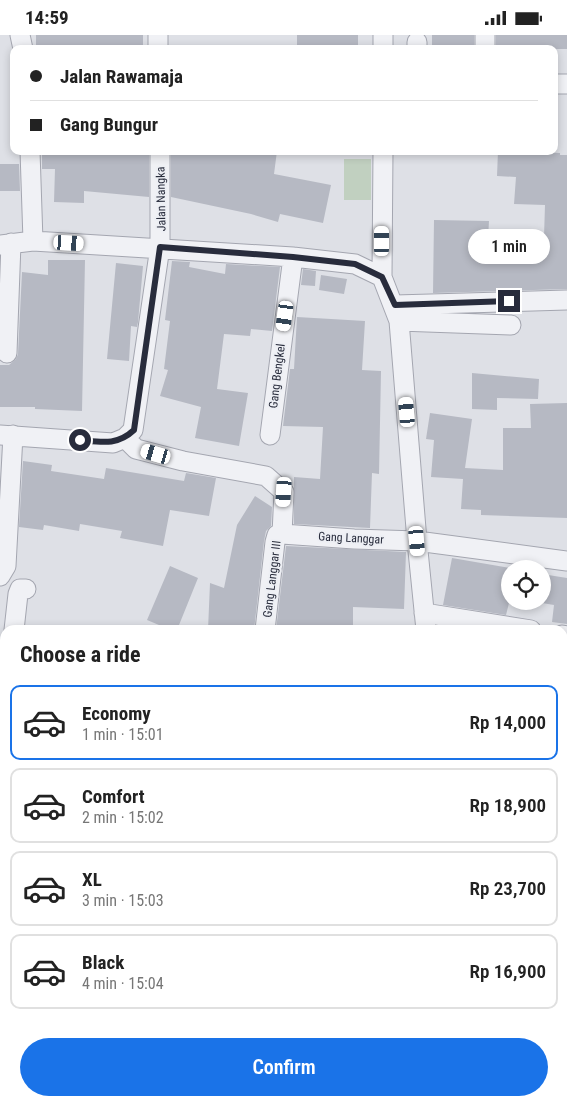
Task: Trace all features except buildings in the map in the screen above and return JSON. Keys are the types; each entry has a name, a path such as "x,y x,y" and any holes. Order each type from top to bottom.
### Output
{"street":[{"path":"30,155 33,241"},
{"name":"Jalan Nangka","path":"125,438 134,430 160,247 160,155"},
{"path":"383,155 382,277 397,313 425,621 472,625"},
{"path":"6,353 6,244 33,241 160,247 293,257 355,264 382,277"},
{"name":"Gang Bengkel","path":"270,435 293,257"},
{"path":"397,313 567,300"},
{"path":"397,313 511,325"},
{"path":"0,576 6,566 6,435 113,443 125,438"},
{"name":"Gang Langgar III","path":"125,438 136,449 183,461 266,476 284,492 283,534 277,535 275,542 266,625"},
{"name":"Gang Langgar","path":"283,534 417,541 567,561"},
{"path":"15,625 18,594 20,589 26,589"}],"green space":[{"path":"344,159 371,159 371,200 344,200"}],"route":[{"path":"80,440 113,443 125,438 134,430 160,247 293,257 355,264 382,277 395,305 509,301"}]}
